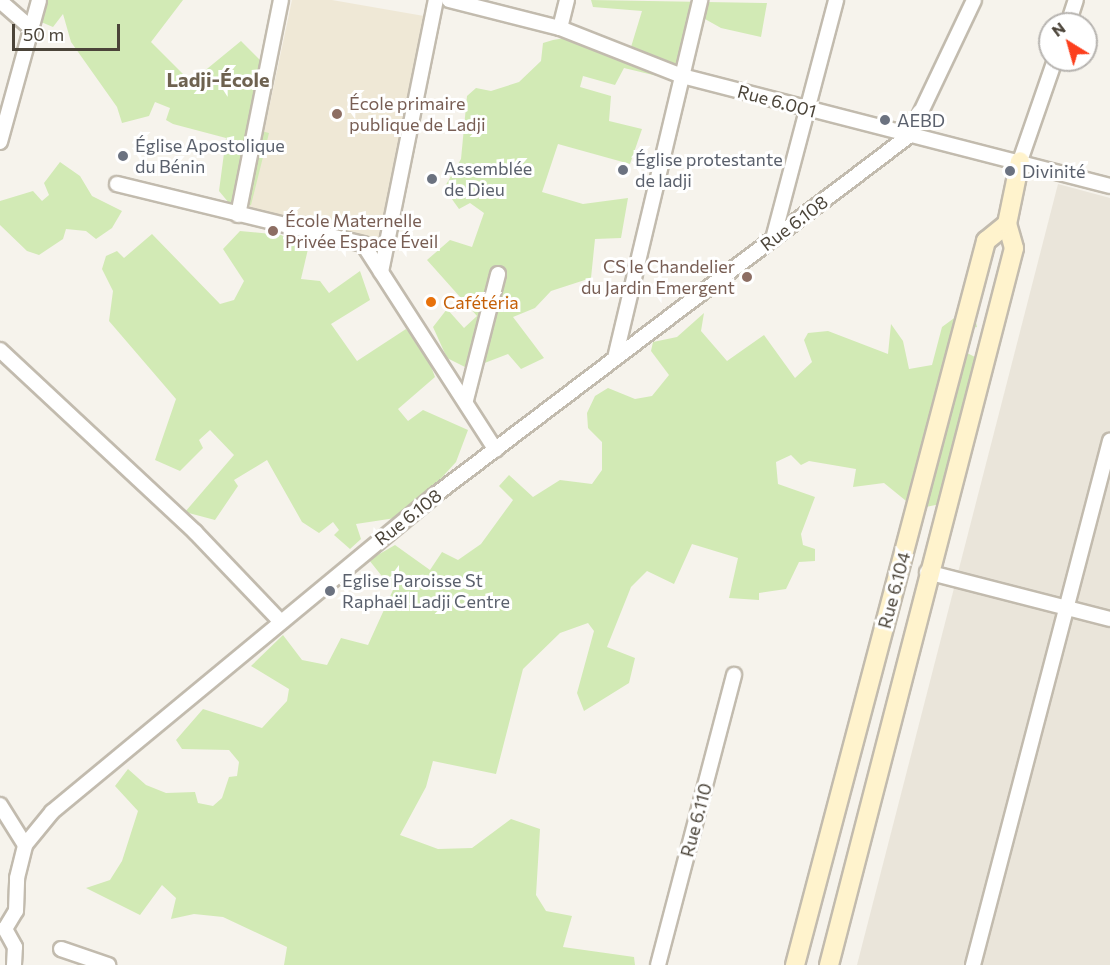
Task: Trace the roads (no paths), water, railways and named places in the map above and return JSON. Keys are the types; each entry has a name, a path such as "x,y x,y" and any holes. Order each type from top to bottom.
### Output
{"street":[{"path":"0,142 39,0"},
{"path":"238,215 281,0"},
{"path":"381,272 436,0"},
{"name":"Rue 6.001","path":"449,0 560,28 682,76 1020,161 1110,186"},
{"path":"560,28 567,0"},
{"path":"615,358 700,0"},
{"path":"773,239 836,0"},
{"path":"910,135 974,0"},
{"path":"0,1 31,28"},
{"path":"1020,161 1051,72"},
{"name":"Rue 6.108","path":"25,845 68,797 279,620 615,358 910,135"},
{"name":"Rue 6.104","path":"829,965 927,572 1014,248 1007,224 1020,161"},
{"path":"117,184 363,244 466,400 496,450"},
{"name":"Rue 6.104","path":"795,965 986,241 1007,224"},
{"path":"466,400 498,274"},
{"path":"0,350 195,532 279,620"},
{"path":"973,965 1110,441"},
{"path":"927,572 1110,619"},
{"name":"Rue 6.110","path":"658,965 734,675"},
{"path":"0,805 25,845 16,911 3,927 15,947 14,965"},
{"path":"61,949 108,965"}],"place":[{"name":"École primaire publique de Ladji","path":"337,114"},
{"name":"AEBD","path":"885,120"},
{"name":"Église Apostolique du Bénin","path":"123,156"},
{"name":"Église protestante de ladji","path":"623,170"},
{"name":"Divinité","path":"1010,171"},
{"name":"Assemblée de Dieu","path":"432,179"},
{"name":"École Maternelle Privée Espace Éveil","path":"273,231"},
{"name":"CS le Chandelier du Jardin Emergent","path":"747,277"},
{"name":"Cafétéria","path":"431,302"},
{"name":"Eglise Paroisse St Raphaël Ladji Centre","path":"330,591"}],"district":[{"name":"Ladji-École","path":"218,79"}]}
